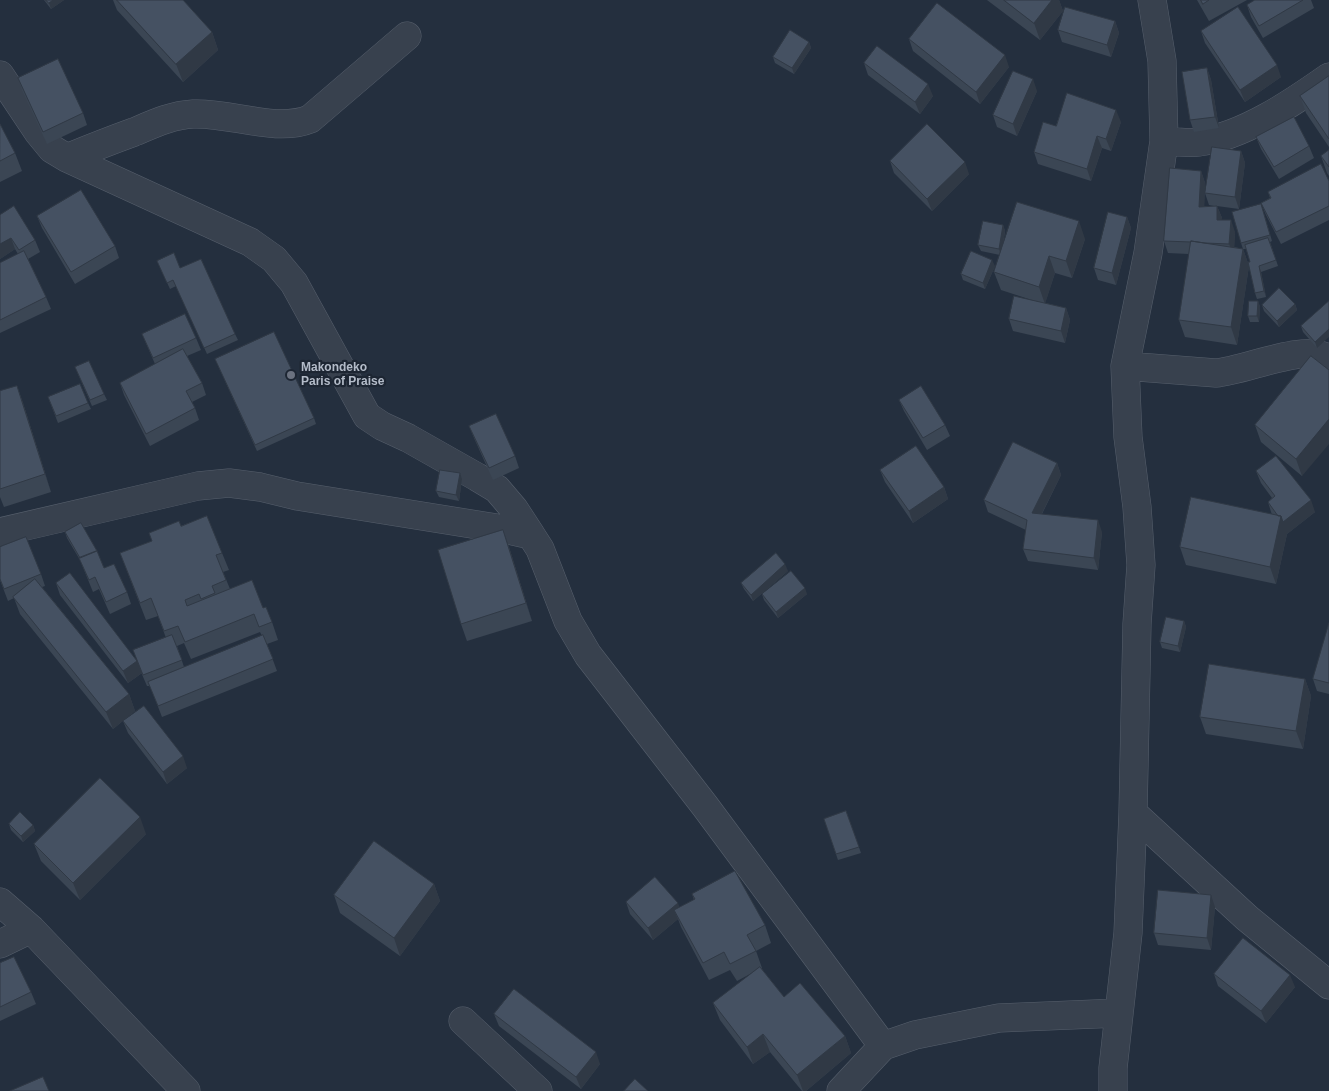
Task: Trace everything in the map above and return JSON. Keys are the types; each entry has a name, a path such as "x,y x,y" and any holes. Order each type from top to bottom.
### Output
{"street":[{"path":"1113,1091 1113,1068 1128,933 1133,813 1137,624 1141,565 1137,507 1128,437 1125,366 1148,253 1164,140 1162,61 1152,0"},
{"path":"67,158 168,118 192,114 299,124 310,119 407,36"},
{"path":"0,75 38,132 52,149 67,158 250,242 274,259 294,283 367,416 497,490 514,509 540,549 568,621 588,655 705,806 883,1046"},
{"path":"1164,140 1196,143 1220,138 1281,110 1329,77"},
{"path":"1125,366 1216,373 1228,372 1287,356 1307,353 1329,359"},
{"path":"0,532 198,486 229,482 297,496 509,530 531,536"},
{"path":"1133,813 1247,918 1329,985"},
{"path":"0,902 31,929 186,1091"},
{"path":"0,944 31,929"},
{"path":"841,1091 883,1046 915,1035 999,1018 1119,1013"},
{"path":"463,1021 538,1091"}],"building":[{"path":"117,0 183,0 212,32 176,64"},
{"path":"1004,0 1052,0 1034,23"},
{"path":"1201,0 1209,0 1203,4"},
{"path":"1255,0 1303,0 1259,26 1247,5"},
{"path":"937,3 1005,55 976,92 909,39"},
{"path":"1065,7 1115,21 1107,45 1058,30"},
{"path":"1238,7 1277,65 1240,90 1201,31"},
{"path":"790,30 809,42 792,68 773,57"},
{"path":"877,46 928,84 915,102 864,63"},
{"path":"58,59 83,113 43,132 18,78"},
{"path":"1207,68 1215,117 1190,120 1182,72"},
{"path":"1013,71 1033,79 1013,124 993,115"},
{"path":"1329,76 1329,139 1300,96"},
{"path":"1067,93 1116,110 1106,139 1097,136 1087,169 1034,152 1043,122 1056,126"},
{"path":"1294,117 1309,146 1274,167 1256,137"},
{"path":"0,124 15,153 0,161"},
{"path":"927,124 965,162 927,199 890,161"},
{"path":"1212,147 1241,151 1235,197 1205,193"},
{"path":"1329,150 1329,167 1321,156"},
{"path":"1321,164 1329,181 1329,206 1276,232 1261,203 1271,198 1268,192"},
{"path":"1170,168 1201,171 1199,207 1217,206 1217,220 1231,220 1229,244 1164,241"},
{"path":"81,190 115,246 71,272 37,216"},
{"path":"1017,202 1079,221 1066,261 1049,256 1039,287 994,272"},
{"path":"1261,204 1270,235 1241,243 1232,212"},
{"path":"14,206 35,240 19,250 11,238 0,244 0,215"},
{"path":"1108,212 1127,217 1112,273 1094,268"},
{"path":"983,221 1003,225 999,249 978,245"},
{"path":"1268,238 1276,260 1259,266 1264,291 1255,293 1245,245"},
{"path":"1191,241 1243,249 1231,327 1179,320"},
{"path":"24,251 46,297 0,320 0,263"},
{"path":"971,251 992,260 983,283 961,274"},
{"path":"174,253 180,268 201,259 235,334 204,348 173,280 167,283 157,261"},
{"path":"1279,288 1295,304 1277,321 1262,305"},
{"path":"1014,296 1066,308 1061,331 1009,319"},
{"path":"1249,301 1258,301 1257,316 1248,316"},
{"path":"1329,301 1329,329 1315,342 1301,326"},
{"path":"185,314 196,338 153,358 142,334"},
{"path":"274,332 314,418 255,445 215,359"},
{"path":"183,349 202,383 186,391 195,408 146,434 120,383"},
{"path":"1311,356 1329,370 1329,419 1296,459 1255,425"},
{"path":"89,361 104,394 90,400 75,367"},
{"path":"80,384 88,403 56,416 48,397"},
{"path":"17,386 45,474 0,489 0,391"},
{"path":"921,386 945,425 923,438 899,400"},
{"path":"496,414 515,456 489,468 469,426"},
{"path":"1013,442 1057,463 1032,513 1098,520 1094,558 1023,549 1027,520 984,500"},
{"path":"916,446 944,487 909,511 880,470"},
{"path":"1276,456 1311,500 1283,522 1281,516 1278,516 1268,502 1275,496 1256,471"},
{"path":"440,470 460,473 456,495 436,491"},
{"path":"1191,497 1281,516 1270,567 1180,547"},
{"path":"207,516 222,553 216,555 226,580 212,586 215,593 201,599 199,594 185,600 187,606 252,580 263,608 266,607 272,622 259,627 254,614 185,642 178,626 164,631 151,598 140,603 120,553 152,541 149,533 179,521 181,526"},
{"path":"81,523 97,551 80,558 65,532"},
{"path":"503,530 526,603 461,624 438,550"},
{"path":"26,537 41,574 4,589 0,579 0,547"},
{"path":"97,551 104,568 114,564 127,592 106,602 95,577 89,580 79,558"},
{"path":"776,553 785,564 751,595 741,583"},
{"path":"791,571 805,588 776,612 762,594"},
{"path":"70,573 137,661 123,671 56,583"},
{"path":"35,579 129,694 106,712 13,597"},
{"path":"1166,617 1184,621 1178,646 1160,642"},
{"path":"1329,623 1329,683 1313,679"},
{"path":"172,635 182,660 143,675 133,650"},
{"path":"263,635 273,659 158,706 148,682"},
{"path":"1209,664 1305,679 1296,731 1200,717"},
{"path":"144,706 183,756 163,772 123,721"},
{"path":"100,778 140,817 73,883 34,844"},
{"path":"846,811 859,847 836,854 824,819"},
{"path":"20,812 33,825 21,836 9,824"},
{"path":"374,841 434,884 394,938 334,895"},
{"path":"735,871 765,925 747,935 756,951 730,964 724,952 703,963 674,910 695,899 692,894"},
{"path":"655,877 678,903 648,928 626,902"},
{"path":"1158,890 1211,895 1207,938 1154,933"},
{"path":"1243,938 1290,975 1261,1011 1214,974"},
{"path":"14,957 31,992 0,1007 0,963"},
{"path":"760,967 784,997 800,983 845,1036 797,1075 763,1034 747,1047 713,1003"},
{"path":"514,989 596,1052 576,1077 494,1014"},
{"path":"43,1077 49,1091 10,1091"},
{"path":"635,1079 648,1091 624,1091"}],"place":[{"name":"Makondeko Paris of Praise","path":"291,375"}]}
